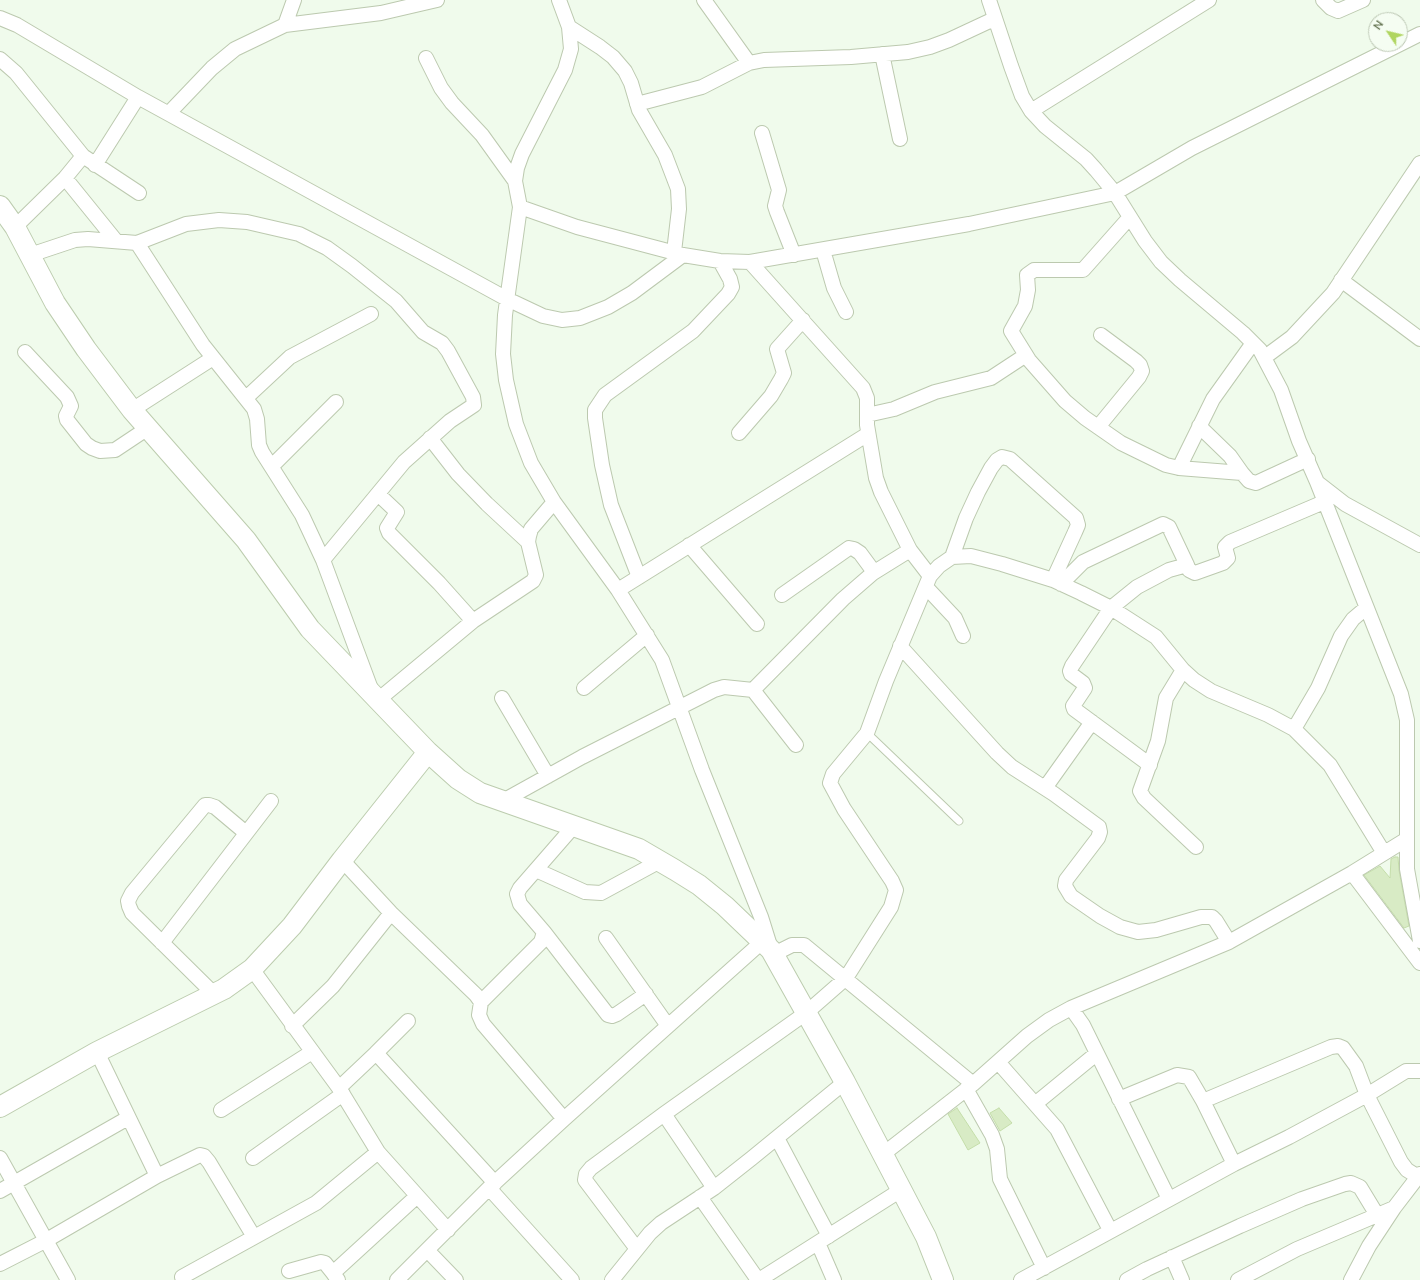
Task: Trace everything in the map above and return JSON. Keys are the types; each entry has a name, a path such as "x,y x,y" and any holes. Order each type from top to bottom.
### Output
{"main road":[{"path":"0,206 30,255 55,303 86,349 132,410 246,540 310,629 428,752 458,779 480,793 501,802 638,849 660,861 698,885 770,948 845,1082 926,1237 943,1280"},
{"path":"0,1107 97,1052 214,994 252,969 292,926 342,860 428,752"}],"street":[{"path":"285,25 294,0"},
{"path":"169,114 212,68 234,49 285,25 381,13 437,0"},
{"path":"515,181 522,154 565,70 571,49 569,27 558,0"},
{"path":"704,0 749,63"},
{"path":"989,0 994,19 1022,96 1031,111 1045,126 1086,159 1115,193 1161,262 1252,343 1265,357 1281,390 1299,441 1318,482 1324,502 1401,694 1407,720 1407,869 1420,940"},
{"path":"1031,111 1209,0"},
{"path":"1323,0 1331,8 1338,11 1363,0"},
{"path":"0,18 17,25 138,97 507,299 543,316 562,320 580,318 608,307 632,293 678,254 678,190 665,155 637,104 631,83 625,71 613,57 569,27"},
{"path":"637,104 702,88 749,63 764,60 908,52 930,47 994,19"},
{"path":"1408,40 1420,34"},
{"path":"520,207 577,228 678,254 720,261 750,262 969,224 1115,193 1192,148 1384,52"},
{"path":"882,54 900,139"},
{"path":"426,58 441,88 452,103 482,135 515,181 520,207 507,299 503,354 506,380 516,424 531,463 554,502 618,590 662,660 702,770 761,917 770,948"},
{"path":"0,59 16,73 83,156 139,193"},
{"path":"95,165 138,97"},
{"path":"762,133 778,190 775,206 794,255"},
{"path":"14,227 65,178 83,156"},
{"path":"1265,357 1292,337 1332,293 1420,163"},
{"path":"65,178 116,241"},
{"path":"1130,217 1083,270 1034,270 1027,275 1028,290 1025,306 1011,331 1026,355 1065,401 1098,427 1144,456 1179,468 1242,473"},
{"path":"30,255 75,240 137,243 186,224 220,220 247,222 299,234 327,248 396,301 423,332 442,343 473,397 474,405 450,421 404,462 323,560"},
{"path":"137,243 203,345 246,398 256,414 259,444 302,515 323,560 375,696 473,621 533,581 536,575 528,542 531,529 554,502"},
{"path":"824,250 834,288 846,312"},
{"path":"639,577 611,505 602,465 595,410 605,395 693,331 728,294 732,287 730,279 720,261"},
{"path":"750,262 863,388 867,398 868,434 876,478 881,492 910,550 928,581 955,618 963,636"},
{"path":"1341,280 1420,339"},
{"path":"246,398 290,357 371,314"},
{"path":"739,433 766,402 781,379 784,373 777,349 803,320"},
{"path":"1098,427 1139,377 1142,371 1140,365 1136,361 1101,335"},
{"path":"1179,468 1213,399 1252,343"},
{"path":"25,352 67,397 71,406 66,416 67,420 86,444 92,448 100,451 115,450 148,428"},
{"path":"867,415 894,409 935,392 991,378 1026,355"},
{"path":"132,410 213,358"},
{"path":"272,466 336,402"},
{"path":"1200,426 1230,456 1249,482 1256,483 1308,459"},
{"path":"618,590 868,434"},
{"path":"430,438 458,474 487,504 528,542"},
{"path":"952,557 966,518 978,492 991,468 997,460 1002,457 1010,459 1076,518 1078,525 1057,582"},
{"path":"1318,482 1345,504 1420,545"},
{"path":"378,494 397,512 387,528 389,533 440,583 473,621"},
{"path":"1057,582 1083,562 1163,524 1169,527 1189,570 1195,574 1223,563 1228,558 1225,547 1230,542 1324,502"},
{"path":"689,545 757,624"},
{"path":"782,595 849,548 860,553 874,572"},
{"path":"753,690 843,599 874,572 910,550"},
{"path":"637,1249 585,1180 586,1174 591,1168 664,1114 806,1013 846,978 891,907 896,890 892,881 844,808 830,783 833,774 867,733 900,646 928,581 939,566 952,557 971,556 1057,582 1111,608 1156,637 1183,670 1211,690 1268,715 1294,729 1330,765 1384,853"},
{"path":"1150,765 1074,709 1074,703 1085,688 1085,685 1074,677 1070,671 1111,608 1137,587 1149,580 1170,570 1187,565"},
{"path":"1294,729 1318,688 1341,636 1354,619 1366,608"},
{"path":"584,688 647,635"},
{"path":"900,646 997,753 1012,767 1096,824 1100,832 1066,880 1065,886 1071,896 1100,916 1120,927 1138,932 1156,930 1201,916 1212,917 1229,942"},
{"path":"1183,670 1166,698 1158,741 1141,787 1141,795 1196,847"},
{"path":"501,802 679,706 724,687 753,690 796,745"},
{"path":"502,698 548,776"},
{"path":"1045,788 1092,722"},
{"path":"162,942 271,801"},
{"path":"214,994 132,913 128,906 128,901 132,894 205,806 209,804 215,807 246,833"},
{"path":"574,826 520,888 517,894 518,899 608,1015 617,1014 646,994"},
{"path":"882,1155 970,1086 1027,1036 1049,1020 1071,1008 1229,942 1352,873 1407,839"},
{"path":"342,860 391,913 476,995 481,1002"},
{"path":"536,870 585,892 601,893 660,861"},
{"path":"1352,873 1420,963"},
{"path":"292,1026 334,986 391,913"},
{"path":"544,932 541,942 481,1002 479,1015 483,1024 564,1119"},
{"path":"606,938 668,1026"},
{"path":"397,1280 428,1251 492,1185 668,1026 770,948 804,944 846,978 970,1086 997,1149 1000,1179 1044,1268"},
{"path":"252,969 292,1026 341,1091 378,1152 416,1197 448,1230"},
{"path":"1071,1008 1082,1025 1169,1199"},
{"path":"253,1158 341,1091 376,1053 408,1022"},
{"path":"1203,1101 1331,1047 1338,1046 1343,1048 1353,1061 1367,1095 1402,1162 1407,1170 1419,1176 1394,1208 1369,1246 1351,1280"},
{"path":"97,1052 157,1176"},
{"path":"222,1110 312,1052"},
{"path":"376,1053 492,1185 572,1280"},
{"path":"1035,1104 1096,1054"},
{"path":"998,1062 1047,1117 1063,1139 1110,1230"},
{"path":"1021,1280 1110,1230 1367,1095 1406,1071 1420,1071"},
{"path":"1118,1099 1177,1075 1189,1077 1203,1101 1234,1164"},
{"path":"612,1280 650,1233 661,1223 714,1188 845,1082"},
{"path":"664,1114 714,1188"},
{"path":"0,1191 128,1118"},
{"path":"777,1138 823,1239 834,1280"},
{"path":"182,1277 316,1203 378,1152"},
{"path":"0,1264 45,1241 157,1176 195,1156 204,1156 254,1237"},
{"path":"0,1158 68,1280"},
{"path":"1127,1280 1147,1268 1302,1199 1345,1184 1351,1183 1360,1187 1377,1215"},
{"path":"700,1197 759,1280 901,1190"},
{"path":"296,1273 321,1262 328,1266 335,1276 416,1197"},
{"path":"1238,1280 1296,1249 1394,1208"},
{"path":"428,1251 456,1280"},
{"path":"1172,1258 1182,1280"}],"lane":[{"path":"867,733 959,821"}],"building":[{"path":"1398,857 1409,926 1404,928 1364,875 1380,866 1390,878 1391,859"},
{"path":"957,1108 980,1143 968,1150 948,1114"},
{"path":"999,1108 1012,1123 1000,1131 990,1113"}]}
